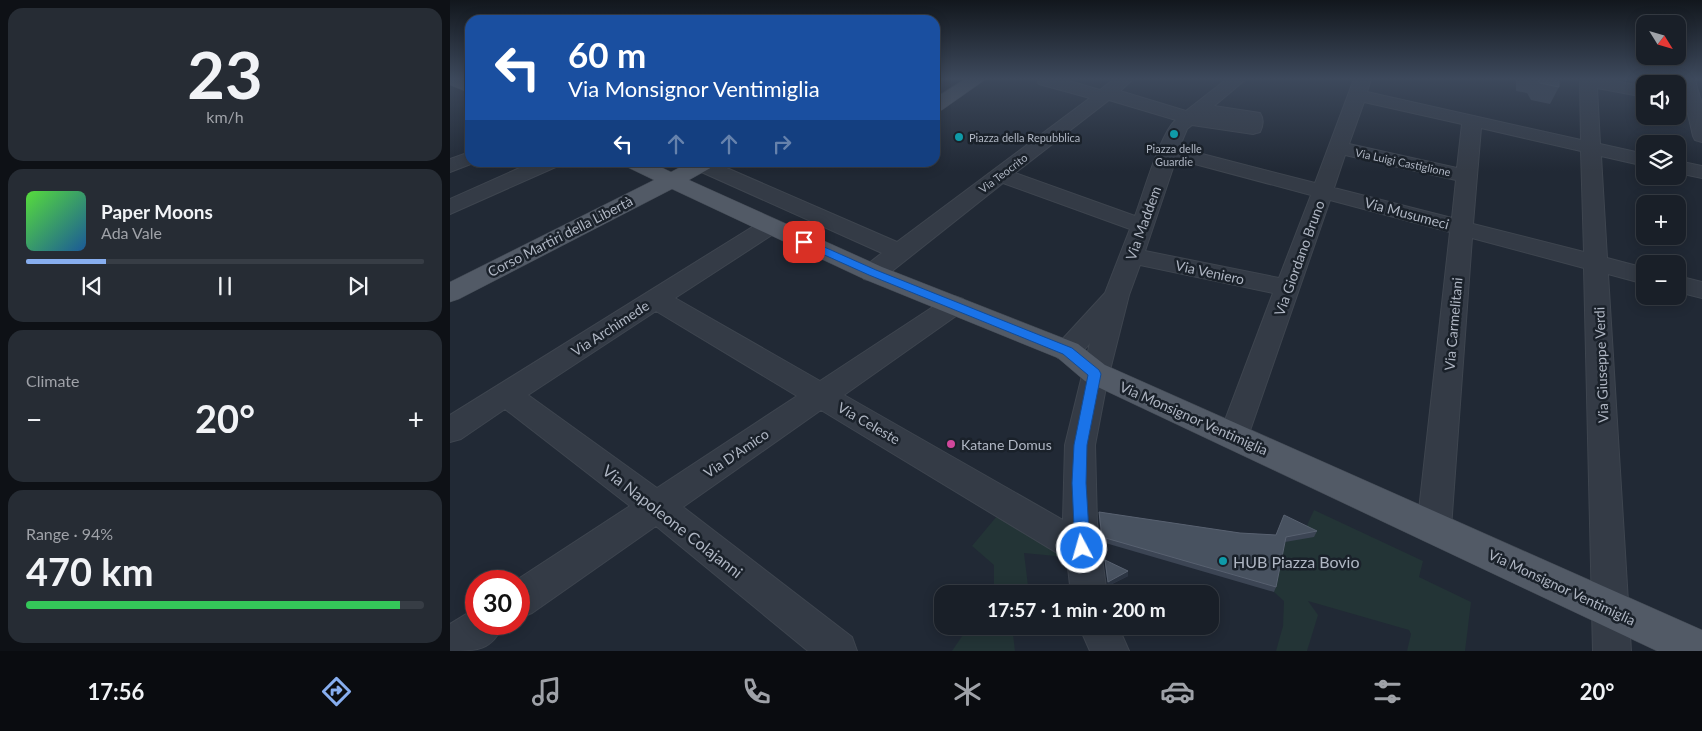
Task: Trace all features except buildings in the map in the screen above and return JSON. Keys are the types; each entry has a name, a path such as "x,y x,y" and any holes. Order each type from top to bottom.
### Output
{"main road":[{"name":"Via Monsignor Ventimiglia","path":"687,168 770,226 873,273 1068,351 1095,374 1702,651"},
{"name":"Corso Martiri della Libertà","path":"450,280 687,168"},
{"name":"Corso Martiri della Libertà","path":"450,293 687,168"}],"street":[{"name":"Via Teocrito","path":"873,273 1001,174 1064,109"},
{"path":"1178,109 1195,114"},
{"path":"1168,151 1179,126 1201,109"},
{"name":"Via Giordano Bruno","path":"1234,436 1353,109"},
{"path":"1436,109 1472,120 1636,158"},
{"name":"Via Giuseppe Verdi","path":"1589,109 1612,651"},
{"path":"1690,109 1701,129"},
{"name":"Via Carmelitani","path":"1434,528 1472,120"},
{"name":"Via Luigi Castiglione","path":"1339,148 1467,176"},
{"name":"Via Musumeci","path":"1168,151 1636,274"},
{"name":"Via Maddem","path":"1116,295 1143,226 1168,151"},
{"path":"450,166 465,160"},
{"path":"450,207 540,167"},
{"path":"687,168 899,252"},
{"path":"1686,169 1702,172"},
{"path":"1001,174 1143,226"},
{"name":"Via Archimede","path":"450,430 770,226"},
{"name":"Via Veniero","path":"1132,256 1288,288"},
{"path":"1686,286 1702,290"},
{"path":"1068,351 1116,295"},
{"path":"1088,585 1082,548 1079,483 1080,445 1095,374 1116,295"},
{"name":"Via Celeste","path":"656,298 1082,548"},
{"name":"Via D'Amico","path":"530,593 954,305"},
{"name":"Via Napoleone Colajanni","path":"506,394 657,507 838,651"},
{"path":"450,647 468,635"},
{"path":"1102,635 1110,651"}],"shaded area":[{"path":"1314,510 1423,561 1419,577 1471,602 1465,651 1407,651 1411,634 1409,630 1308,601 1318,615 1307,651 1276,651 1283,626 1284,601 1274,592 1284,543 1304,532"},
{"path":"997,516 1066,557 1024,553 1028,585 994,585 994,565 972,546"},
{"path":"963,635 1013,635 1015,651 952,651"}],"place":[{"name":"Piazza delle Guardie","path":"1174,134"},
{"name":"Piazza della Repubblica","path":"959,137"},
{"name":"Katane Domus","path":"951,444"},
{"name":"HUB Piazza Bovio","path":"1223,561"}],"route":[{"path":"804,242 873,273 1068,351 1095,374 1080,445 1079,483 1082,548"}]}
